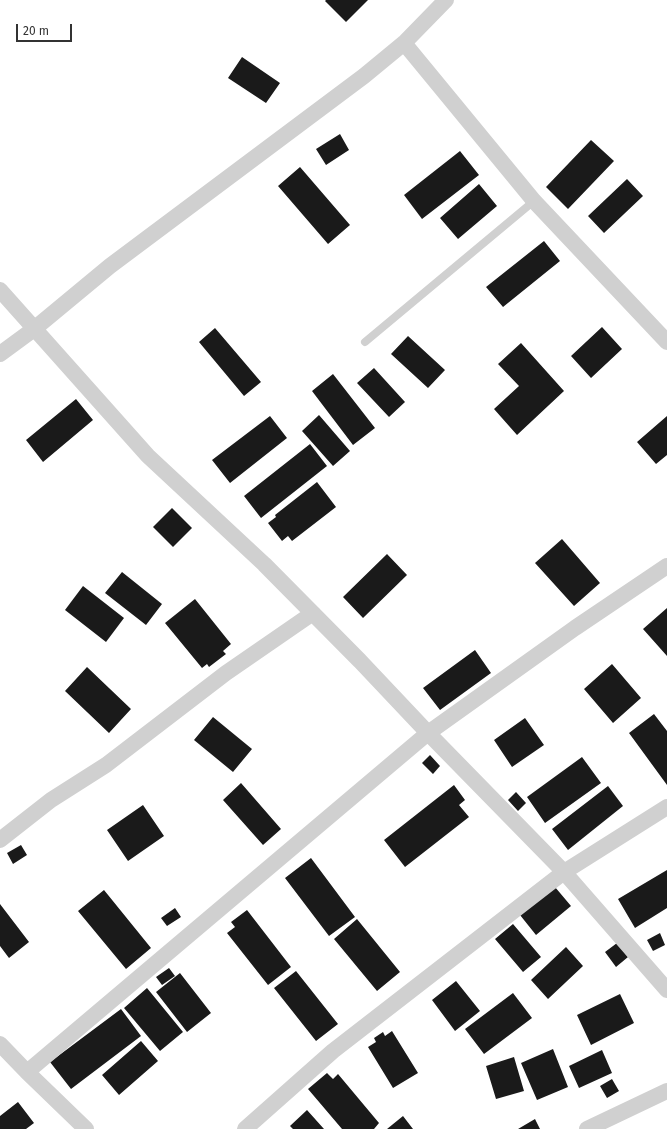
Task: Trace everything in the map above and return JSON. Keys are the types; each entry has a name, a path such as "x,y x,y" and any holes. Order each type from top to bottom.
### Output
{"street":[{"path":"0,354 34,329 110,266 364,76 404,43 446,0"},
{"path":"404,43 534,201 667,342"},
{"path":"0,290 148,456 264,564 313,613 564,872 667,990"},
{"path":"27,1072 428,733 575,628 667,566"},
{"path":"0,840 51,800 106,764 226,673 313,613"},
{"path":"245,1129 333,1051 564,872 667,808"},
{"path":"0,1044 86,1129"},
{"path":"587,1129 667,1091"}],"lane":[{"path":"365,342 534,201"}],"building":[{"path":"368,0 346,22 325,1"},
{"path":"242,57 280,83 266,103 228,78"},
{"path":"340,134 349,150 326,165 316,149"},
{"path":"591,140 614,161 568,209 546,187"},
{"path":"460,151 479,175 422,219 404,195"},
{"path":"300,167 350,225 328,244 278,186"},
{"path":"627,179 643,196 604,233 588,216"},
{"path":"479,184 497,206 458,239 440,218"},
{"path":"544,241 560,261 503,307 486,287"},
{"path":"602,327 622,349 591,378 571,356"},
{"path":"215,328 261,382 244,396 199,342"},
{"path":"408,336 445,370 428,388 391,354"},
{"path":"521,343 564,391 517,435 494,409 519,386 498,364"},
{"path":"374,368 405,402 389,417 357,383"},
{"path":"333,374 375,428 353,445 312,391"},
{"path":"76,399 93,420 43,462 26,440"},
{"path":"319,415 350,451 333,466 302,431"},
{"path":"270,416 287,438 230,483 212,460"},
{"path":"667,416 667,455 656,464 637,442"},
{"path":"310,444 327,466 261,518 244,496"},
{"path":"317,482 336,507 292,541 288,536 282,541 268,523 276,517 275,515"},
{"path":"172,508 192,528 173,547 153,527"},
{"path":"562,539 600,583 574,606 535,563"},
{"path":"387,554 407,575 363,618 343,597"},
{"path":"122,572 162,604 146,625 105,593"},
{"path":"83,586 124,618 106,642 65,610"},
{"path":"195,599 231,644 223,651 226,654 209,667 207,664 202,668 165,623"},
{"path":"667,608 667,656 643,629"},
{"path":"475,650 491,673 440,710 423,688"},
{"path":"612,664 641,698 613,723 584,689"},
{"path":"87,667 131,709 109,733 65,691"},
{"path":"654,714 667,731 667,785 629,733"},
{"path":"213,717 252,749 233,772 194,740"},
{"path":"525,718 544,745 512,767 494,740"},
{"path":"430,755 440,766 433,774 422,763"},
{"path":"582,757 601,783 545,823 527,797"},
{"path":"241,783 281,829 263,845 223,800"},
{"path":"454,785 465,800 459,805 469,817 405,867 384,840"},
{"path":"608,786 623,806 568,850 552,829"},
{"path":"516,792 526,803 518,811 508,800"},
{"path":"143,805 164,836 128,861 107,830"},
{"path":"21,845 27,855 13,864 7,853"},
{"path":"311,858 355,917 329,936 285,878"},
{"path":"667,870 667,908 635,928 618,899"},
{"path":"555,887 571,906 536,935 520,915"},
{"path":"104,890 151,948 126,969 78,911"},
{"path":"0,904 29,942 9,958 0,946"},
{"path":"175,908 181,917 167,926 161,918"},
{"path":"247,910 291,967 268,985 227,933 235,927 231,922"},
{"path":"357,919 400,972 377,991 334,939"},
{"path":"513,924 541,957 523,972 495,939"},
{"path":"660,933 665,945 653,951 647,940"},
{"path":"617,943 628,957 616,967 605,952"},
{"path":"566,947 583,966 548,999 531,980"},
{"path":"169,968 175,976 162,985 156,977"},
{"path":"296,971 338,1024 316,1041 274,988"},
{"path":"180,973 211,1013 187,1032 156,992"},
{"path":"456,981 480,1011 455,1031 432,1000"},
{"path":"147,988 183,1032 160,1051 124,1008"},
{"path":"513,993 532,1018 484,1054 465,1029"},
{"path":"620,994 634,1023 591,1045 577,1015"},
{"path":"121,1009 141,1036 71,1089 50,1062"},
{"path":"392,1031 418,1073 393,1088 368,1047 376,1042 374,1038 383,1032 385,1036"},
{"path":"141,1041 158,1061 119,1095 102,1075"},
{"path":"553,1049 568,1087 537,1100 521,1063"},
{"path":"602,1050 612,1073 579,1088 569,1066"},
{"path":"514,1057 524,1091 496,1099 486,1066"},
{"path":"327,1073 333,1079 338,1074 379,1123 374,1129 342,1129 308,1089"},
{"path":"612,1079 619,1091 607,1098 600,1086"},
{"path":"18,1102 34,1123 26,1129 0,1129 0,1116"},
{"path":"307,1110 324,1129 293,1129 290,1126"},
{"path":"403,1116 413,1129 387,1129"},
{"path":"535,1119 540,1129 518,1129"}]}
